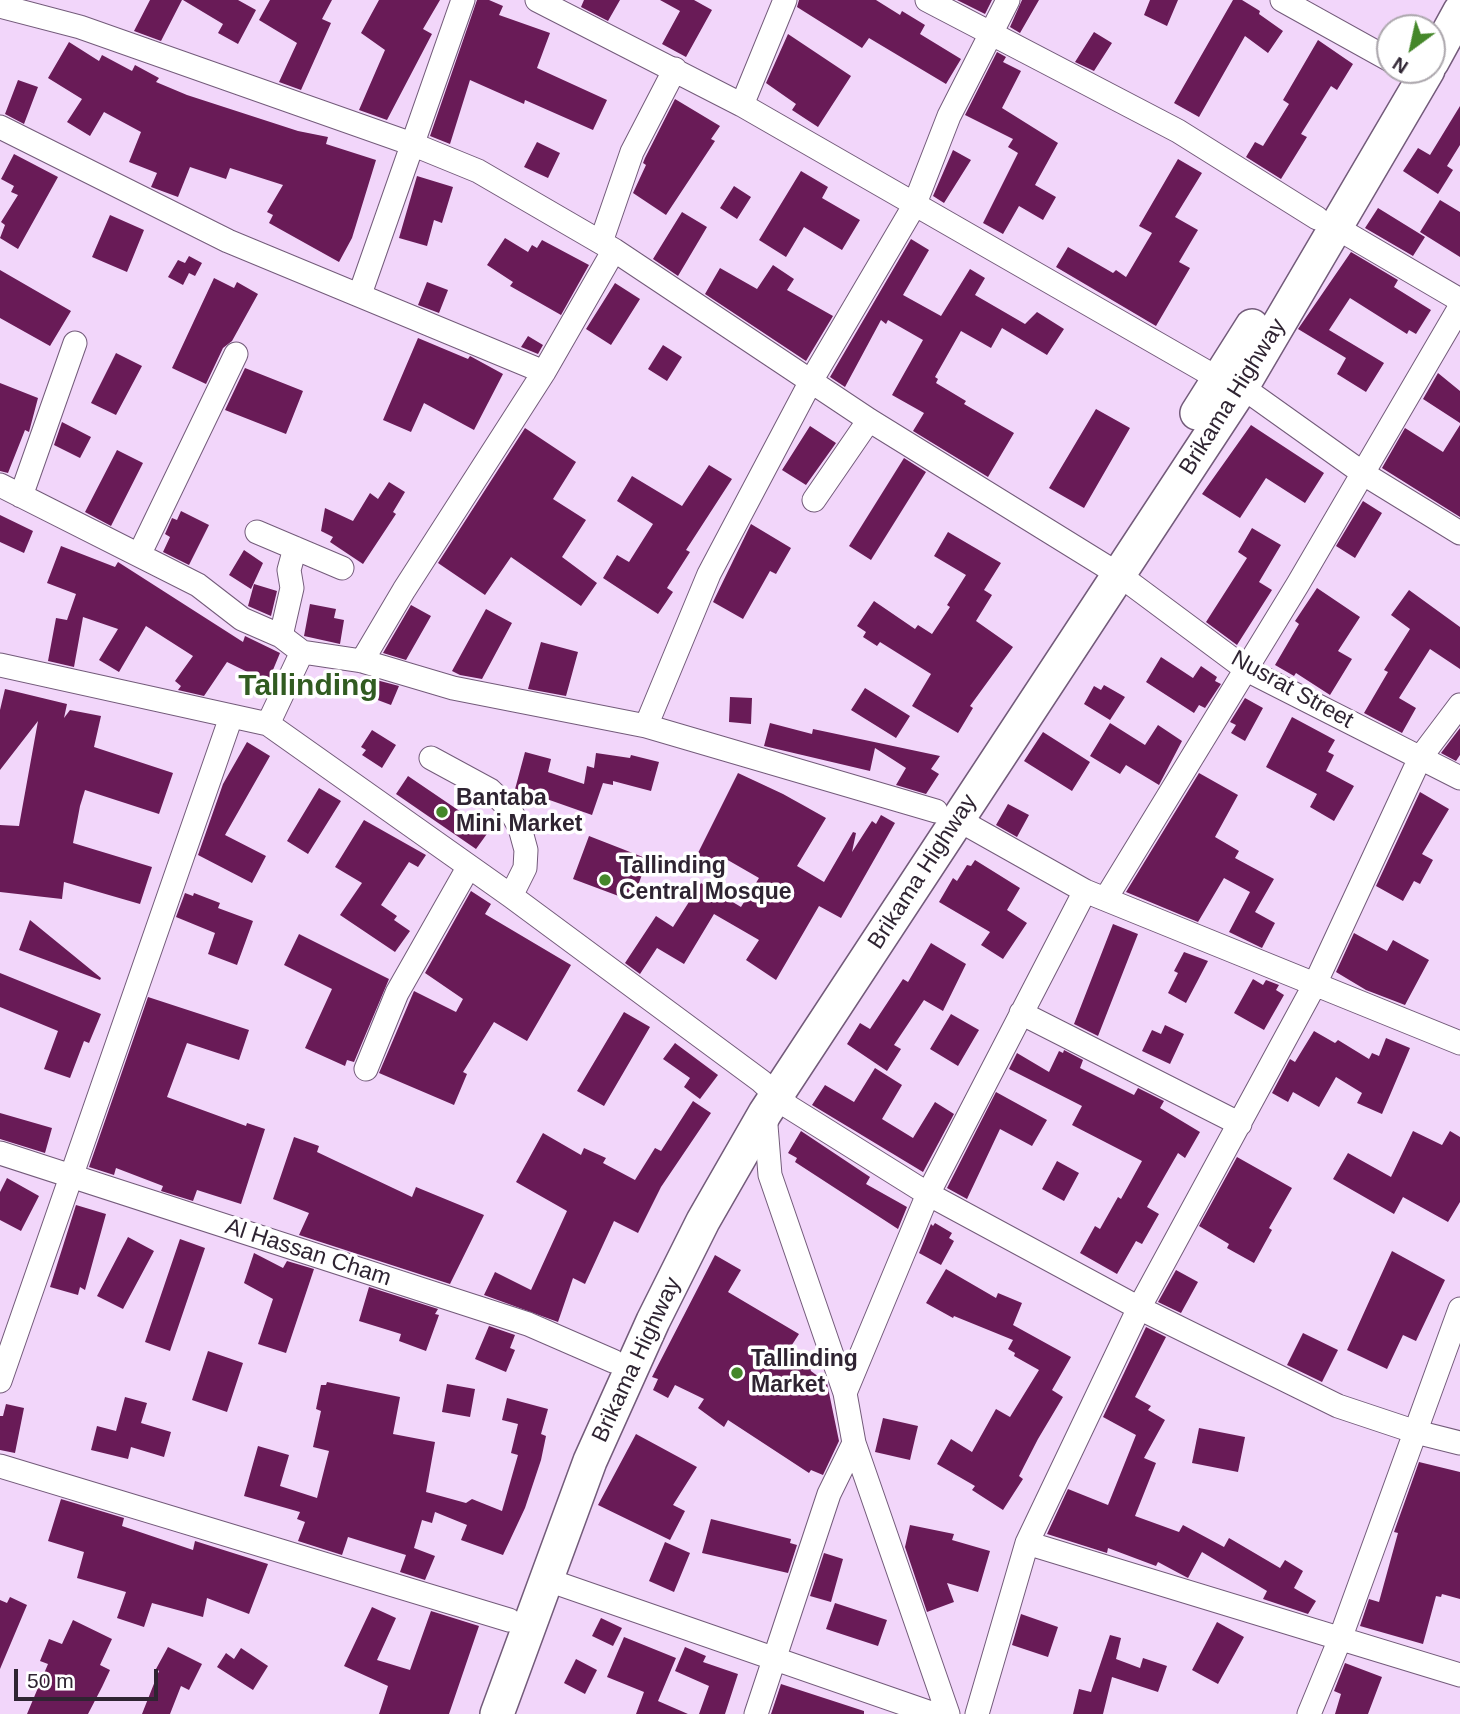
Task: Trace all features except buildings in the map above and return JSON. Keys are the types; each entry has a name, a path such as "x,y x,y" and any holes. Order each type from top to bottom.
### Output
{"highway":[{"path":"1446,36 1460,11"},
{"name":"Brikama Highway","path":"1327,223 1395,84"},
{"name":"Brikama Highway","path":"475,1714 547,1513 612,1361 671,1238 767,1096 947,815 1231,383 1327,223 1418,84"},
{"name":"Brikama Highway","path":"497,1714 590,1461 653,1321 767,1096"}],"street":[{"path":"360,294 463,0"},
{"path":"537,0 565,5 914,206 1231,383 1364,474 1460,533"},
{"path":"742,105 785,0"},
{"path":"927,0 1178,131 1327,223 1460,300"},
{"path":"646,726 709,574 811,381 914,206 949,116 1008,0"},
{"path":"1282,0 1376,52"},
{"name":"Nusrat Street","path":"0,6 80,27 412,144 478,170 608,246 869,420 1108,569 1247,670 1460,778"},
{"path":"362,661 404,590 544,372 608,246 632,152 675,69"},
{"path":"0,127 228,241 544,372"},
{"path":"845,1393 928,1194 1021,1013 1096,894 1247,670 1460,307"},
{"path":"21,496 75,344"},
{"path":"139,555 236,354"},
{"path":"814,500 869,420"},
{"path":"0,485 198,585 242,619 281,636 302,652 362,661 453,688 646,726 947,815 1096,894 1460,1043"},
{"path":"257,532 342,568"},
{"path":"281,636 292,588 289,570 295,548"},
{"path":"268,724 302,652"},
{"path":"0,665 268,724 511,896 767,1096 928,1194 1139,1308 1338,1406 1416,1432 1460,1443"},
{"path":"977,1714 1027,1544 1139,1308 1315,984 1420,758 1460,705"},
{"path":"0,1381 231,717"},
{"path":"431,758 469,776 490,790 509,808 520,828 526,850 525,868 511,896"},
{"path":"366,1069 397,993 468,868"},
{"path":"1021,1013 1240,1124"},
{"path":"767,1096 770,1175 845,1393 854,1443 948,1714"},
{"name":"Al Hassan Cham","path":"0,1153 528,1324 612,1361"},
{"path":"1309,1714 1340,1640 1460,1309"},
{"path":"756,1714 829,1494 854,1443"},
{"path":"0,1466 509,1620"},
{"path":"1027,1544 1460,1675"},
{"path":"545,1579 934,1714"}],"place":[{"name":"Bantaba Mini Market","path":"442,812"},
{"name":"Tallinding Central Mosque","path":"605,880"},
{"name":"Tallinding Market","path":"737,1373"}],"district":[{"name":"Tallinding","path":"308,687"}]}
